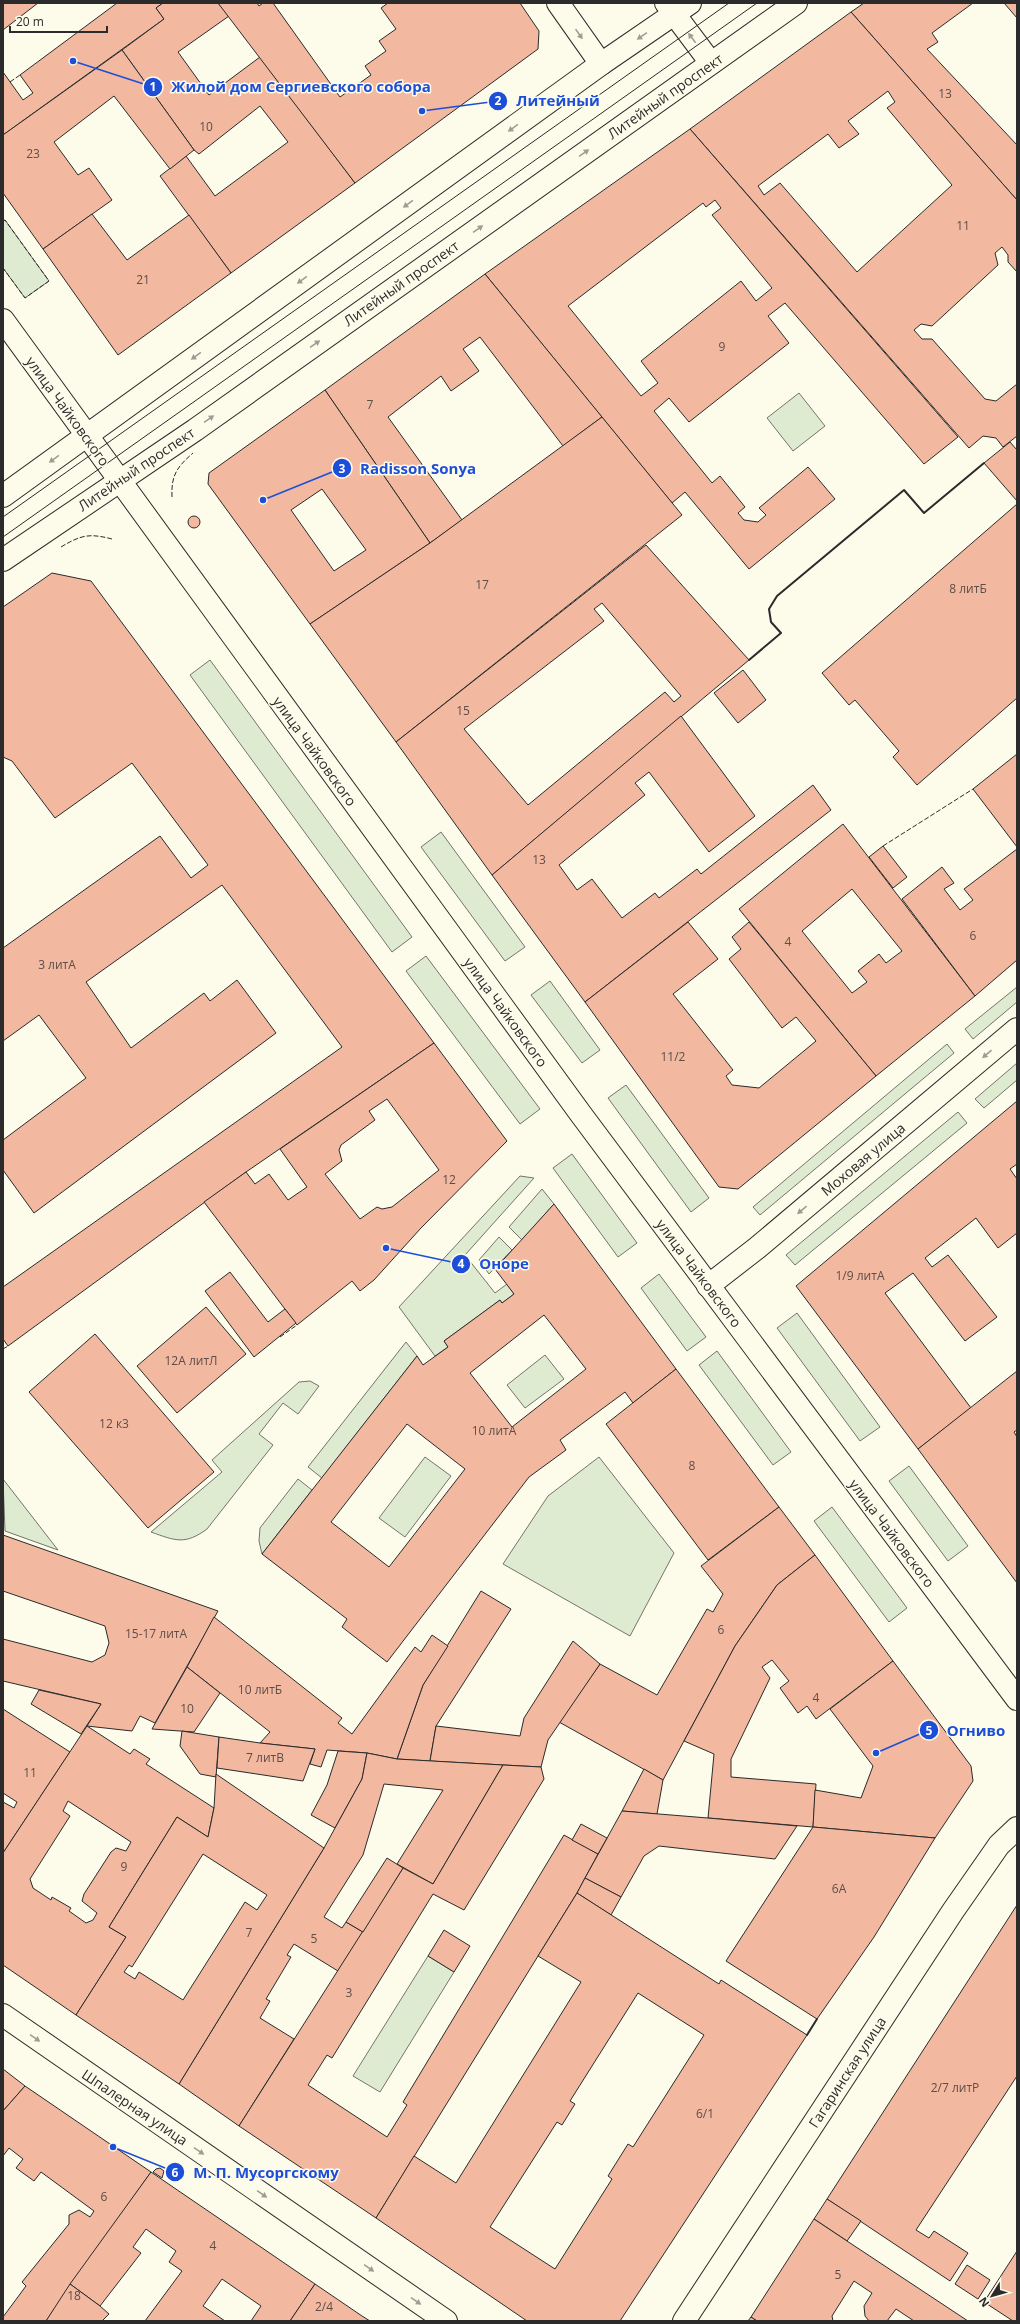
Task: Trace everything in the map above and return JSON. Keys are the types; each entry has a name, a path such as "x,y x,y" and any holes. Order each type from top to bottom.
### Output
{"street":[{"path":"558,3 601,64"},
{"name":"Литейный проспект","path":"3,560 201,425 796,3"},
{"path":"3,496 601,64 677,7 711,63"},
{"name":"улица Чайковского","path":"3,320 86,436 708,1286 1017,1699"},
{"name":"Моховая улица","path":"708,1286 763,1243 1017,1029"},
{"name":"Гагаринская улица","path":"684,2321 953,1910 998,1845 1017,1828"},
{"name":"Шпалерная улица","path":"3,2015 446,2321"}],"green space":[{"path":"5,220 49,281 25,298 3,268 3,221"},
{"path":"799,393 825,426 793,451 767,418"},
{"path":"210,660 412,937 392,952 190,675"},
{"path":"441,832 525,947 505,961 421,847"},
{"path":"426,956 540,1109 520,1124 406,971"},
{"path":"550,981 600,1050 582,1063 531,995"},
{"path":"1017,987 1017,1002 973,1039 965,1029"},
{"path":"947,1044 954,1053 760,1215 753,1207"},
{"path":"1017,1063 1017,1080 984,1108 975,1099"},
{"path":"626,1085 709,1198 691,1212 608,1098"},
{"path":"958,1112 967,1123 795,1265 786,1255"},
{"path":"572,1154 637,1243 618,1257 553,1168"},
{"path":"520,1176 534,1178 465,1255 495,1293 507,1284 514,1294 502,1303 500,1300 444,1341 448,1347 435,1356 399,1307"},
{"path":"542,1189 554,1204 522,1240 509,1227"},
{"path":"499,1237 512,1250 489,1274 479,1260"},
{"path":"659,1274 706,1337 687,1351 641,1288"},
{"path":"797,1313 880,1427 860,1441 777,1328"},
{"path":"406,1342 417,1356 322,1478 308,1467"},
{"path":"717,1351 791,1452 773,1465 699,1365"},
{"path":"545,1355 564,1379 525,1408 507,1385"},
{"path":"310,1381 319,1386 298,1414 283,1403 259,1434 273,1445 207,1529 192,1537 180,1540 167,1538 151,1532 222,1472 212,1460 299,1382"},
{"path":"425,1457 451,1476 405,1537 379,1518"},
{"path":"599,1457 674,1553 630,1636 503,1564 548,1496"},
{"path":"909,1466 968,1546 948,1561 889,1481"},
{"path":"3,1479 58,1550 5,1531"},
{"path":"298,1479 312,1490 262,1554 259,1541 260,1528"},
{"path":"832,1507 907,1608 889,1622 814,1521"},
{"path":"428,1956 454,1972 380,2092 353,2076"}],"building":[{"path":"3,3 38,3 3,30"},
{"path":"117,3 163,3 156,8 164,19 3,135 3,72 23,100 33,93 20,75"},
{"path":"163,3 218,3 229,16 178,52 209,95 260,57 355,183 231,273 160,176 186,156 215,196 288,142 260,106 199,154 194,150 122,50 164,19 156,8"},
{"path":"218,3 257,3 259,6 263,3 273,3 340,97 371,75 365,66 386,51 379,41 396,29 381,8 388,3 520,3 539,31 538,49 355,183"},
{"path":"864,3 973,3 932,33 938,42 927,49 1017,145 1017,200 851,12"},
{"path":"1004,3 1017,3 1017,18"},
{"path":"851,12 1017,200 1017,272 1008,262 1008,255 1002,247 995,253 998,265 932,326 921,324 914,330 922,339 932,339 985,399 996,401 1017,384 1017,436 1003,447 996,438 983,436 969,448 690,129","holes":["888,91 895,102 887,108 952,185 857,272 780,183 764,195 758,186 828,134 839,148 859,134 848,121"]},
{"path":"122,50 194,150 170,169 114,96 54,142 78,175 89,168 112,200 43,249 3,193 3,135"},
{"path":"690,129 958,437 924,464 785,303 768,316 789,343 689,422 669,398 654,411 712,483 720,476 745,507 738,513 744,520 758,522 766,515 759,508 808,467 835,499 749,569 685,492 672,503 485,274","holes":["715,200 721,208 712,215 772,288 756,301 741,281 641,361 658,383 641,396 568,306 703,203 706,207"]},
{"path":"92,214 127,260 189,215 231,273 118,355 43,249"},
{"path":"485,274 602,417 563,446 480,337 463,349 479,371 451,391 441,376 388,417 462,520 430,543 325,390"},
{"path":"325,390 430,543 310,624 208,484 209,473","holes":["322,489 366,550 334,571 291,510"]},
{"path":"602,417 682,515 396,742 310,624 430,543"},
{"path":"1010,442 1017,450 1017,501 984,463"},
{"path":"1017,504 1017,698 917,785 893,757 899,751 855,700 849,705 822,673"},
{"path":"194,516 198,518 200,522 198,526 194,528 190,526 188,522 190,518"},
{"path":"646,545 749,660 492,875 396,742","holes":["602,603 681,696 674,702 665,692 528,805 464,729 604,621 594,609"]},
{"path":"52,573 91,581 434,1043 246,1172 8,1346 3,1339 3,1287 342,1047 222,885 86,982 131,1048 204,993 210,1001 237,980 276,1033 34,1213 3,1170 3,1140 86,1078 39,1015 3,1041 3,948 160,836 191,878 208,865 132,763 55,818 12,761 3,757 3,607"},
{"path":"743,670 766,700 738,723 714,693"},
{"path":"681,716 755,816 709,852 649,772 635,783 645,795 559,865 577,890 592,879 622,918 655,893 659,898 697,869 701,874 813,785 831,810 585,1002 492,875"},
{"path":"1017,754 1017,847 973,789"},
{"path":"843,824 975,996 876,1076 739,909","holes":["852,889 902,951 886,963 879,954 858,971 867,982 852,993 802,931"]},
{"path":"883,846 907,877 893,888 869,857"},
{"path":"1017,849 1017,960 975,996 902,899 942,867 954,883 944,889 960,910 973,900 964,889"},
{"path":"688,922 718,959 673,994 733,1070 726,1076 732,1085 759,1088 816,1041 796,1017 782,1028 729,959 741,949 732,937 749,922 876,1076 738,1189 719,1187 585,1002"},
{"path":"434,1043 507,1141 421,1228 374,1280 360,1291 352,1281 297,1325 204,1202 246,1172 255,1184 269,1174 288,1200 307,1187 280,1149","holes":["387,1099 439,1170 392,1207 382,1209 377,1207 360,1219 325,1174 342,1161 339,1150 341,1145 375,1120 369,1111"]},
{"path":"1017,1101 1017,1164 1010,1169 1017,1179 1017,1233 998,1248 976,1218 925,1258 932,1267 948,1255 997,1317 965,1341 913,1273 885,1293 971,1408 918,1449 796,1286"},
{"path":"554,1204 676,1369 633,1403 625,1392 560,1440 566,1450 529,1477 387,1662 342,1627 347,1619 262,1554 417,1356 423,1365 448,1347 444,1341 500,1300 502,1303 514,1294 495,1269","holes":["544,1315 586,1369 512,1427 470,1373","407,1424 465,1469 389,1567 331,1522"]},
{"path":"230,1272 268,1322 285,1309 296,1323 254,1357 205,1291"},
{"path":"206,1307 246,1354 177,1413 137,1366"},
{"path":"95,1334 214,1472 148,1528 29,1392"},
{"path":"676,1369 779,1507 708,1560 606,1424"},
{"path":"1017,1371 1017,1430 1014,1432 1017,1437 1017,1583 918,1449"},
{"path":"779,1507 815,1555 777,1585 735,1646 663,1780 559,1722 600,1664 657,1695 707,1609 713,1612 723,1594 701,1566"},
{"path":"3,1535 218,1611 155,1723 140,1716 132,1731 87,1726 101,1704 3,1681 3,1639 92,1662 105,1655 109,1643 105,1626 3,1591"},
{"path":"815,1555 893,1661 816,1719 807,1706 798,1713 780,1688 789,1681 772,1660 762,1667 770,1678 731,1759 731,1777 816,1784 813,1827 708,1818 714,1754 684,1741 735,1646 777,1585"},
{"path":"481,1591 511,1609 436,1726 430,1761 397,1759 423,1685"},
{"path":"214,1617 342,1718 338,1723 352,1734 415,1647 421,1652 432,1635 448,1646 423,1685 397,1759 367,1753 327,1750 321,1767 310,1764 315,1749 260,1743 270,1732 187,1667"},
{"path":"573,1641 600,1664 548,1740 541,1767 430,1761 436,1726 520,1736 524,1718"},
{"path":"893,1661 971,1766 973,1781 935,1838 813,1827 815,1790 861,1798 873,1766 830,1709"},
{"path":"187,1667 220,1693 194,1732 152,1729"},
{"path":"39,1690 101,1704 81,1734 31,1704"},
{"path":"3,1709 70,1752 3,1853 3,1802 14,1808 17,1802 3,1793"},
{"path":"87,1726 130,1754 134,1749 150,1759 146,1764 214,1808 208,1837 177,1817 109,1927 126,1937 76,2015 3,1965 3,1853","holes":["68,1801 131,1842 126,1851 116,1848 111,1852 84,1894 82,1901 97,1913 93,1920 86,1923 69,1911 71,1908 52,1897 51,1900 33,1888 30,1879 70,1816 63,1811"]},
{"path":"182,1731 219,1737 216,1777 200,1774 180,1746"},
{"path":"219,1737 315,1749 303,1781 217,1768"},
{"path":"338,1751 367,1753 362,1779 335,1828 311,1815 327,1785"},
{"path":"367,1753 397,1759 503,1765 433,1884 397,1864 443,1790 384,1784 363,1855 324,1917 342,1928 346,1922 363,1932 338,1971 294,1944 287,1955 291,1957 266,1999 270,2001 260,2018 294,2039 239,2126 179,2084 324,1848 362,1779"},
{"path":"503,1765 541,1767 544,1779 464,1910 433,1894 332,2058 327,2055 308,2085 387,2137 407,2105 403,2102 564,1835 598,1854 577,1893 376,2218 239,2126 403,1868 433,1884"},
{"path":"644,1769 663,1780 657,1814 622,1811"},
{"path":"216,1774 324,1848 179,2084 76,2015 126,1937 109,1927 177,1817 208,1837 214,1808","holes":["203,1854 267,1895 257,1910 245,1902 183,2000 139,1972 135,1979 124,1972 129,1965 132,1967"]},
{"path":"622,1811 797,1826 775,1859 659,1846 644,1856 621,1897 585,1878"},
{"path":"581,1824 607,1838 598,1854 572,1840"},
{"path":"813,1827 935,1838 874,1937 817,2019 726,1961"},
{"path":"387,1858 403,1868 363,1932 346,1922"},
{"path":"585,1878 621,1897 611,1915 577,1893"},
{"path":"577,1893 719,1984 721,1980 807,2035 620,2321 527,2321 376,2218 414,2156 456,2183 581,1982 538,1956","holes":["638,1993 704,2035 633,2147 628,2144 608,2176 612,2179 555,2269 490,2227 557,2122 562,2125 575,2104 570,2101"]},
{"path":"1017,1905 1017,2076 916,2230 929,2238 934,2231 968,2253 950,2281 827,2199"},
{"path":"444,1930 470,1946 454,1972 428,1956"},
{"path":"3,2069 25,2086 3,2111"},
{"path":"25,2086 151,2172 46,2321 3,2321 3,2317 26,2286 22,2282 69,2224 69,2215 79,2210 90,2217 94,2211 41,2172 34,2181 16,2168 23,2159 9,2148 3,2156 3,2111"},
{"path":"160,2168 164,2171 162,2178 153,2172"},
{"path":"151,2172 315,2284 290,2321 251,2321 261,2306 222,2279 203,2306 225,2321 145,2321 182,2271 169,2262 176,2251 146,2229 133,2247 141,2253 100,2306 70,2284"},
{"path":"827,2199 861,2221 847,2241 814,2219"},
{"path":"814,2219 968,2321 914,2321 896,2309 887,2321 869,2321 865,2316 864,2306 872,2293 854,2281 832,2316 833,2321 757,2321 751,2317"},
{"path":"1017,2251 1017,2321 1013,2321 984,2302"},
{"path":"967,2265 990,2280 978,2299 955,2284"},
{"path":"70,2284 109,2314 102,2321 46,2321"},
{"path":"315,2284 362,2316 370,2321 290,2321"},
{"path":"751,2317 757,2321 748,2321"}],"tram line":[{"path":"3,517 729,3"},
{"path":"3,537 757,3"}],"fence":[{"path":"10,82 20,75"},
{"path":"3,221 5,220 49,281 25,298 3,268"},
{"path":"172,497 172,489 176,472 193,453"},
{"path":"61,547 85,536 97,536 112,539"},
{"path":"883,846 973,789"},
{"path":"280,1337 297,1325"},
{"path":"3,1349 8,1346"}],"wall":[{"path":"749,660 781,633 771,622 769,609 777,596 904,490 924,513 984,463"},
{"path":"807,2035 817,2019"}],"place":[{"name":"Жилой дом Сергиевского собора","path":"73,61"},
{"name":"Литейный","path":"422,111"},
{"name":"Radisson Sonya","path":"263,500"},
{"name":"Оноре","path":"386,1248"},
{"name":"Огниво","path":"876,1753"},
{"name":"М. П. Мусоргскому","path":"113,2147"}]}
